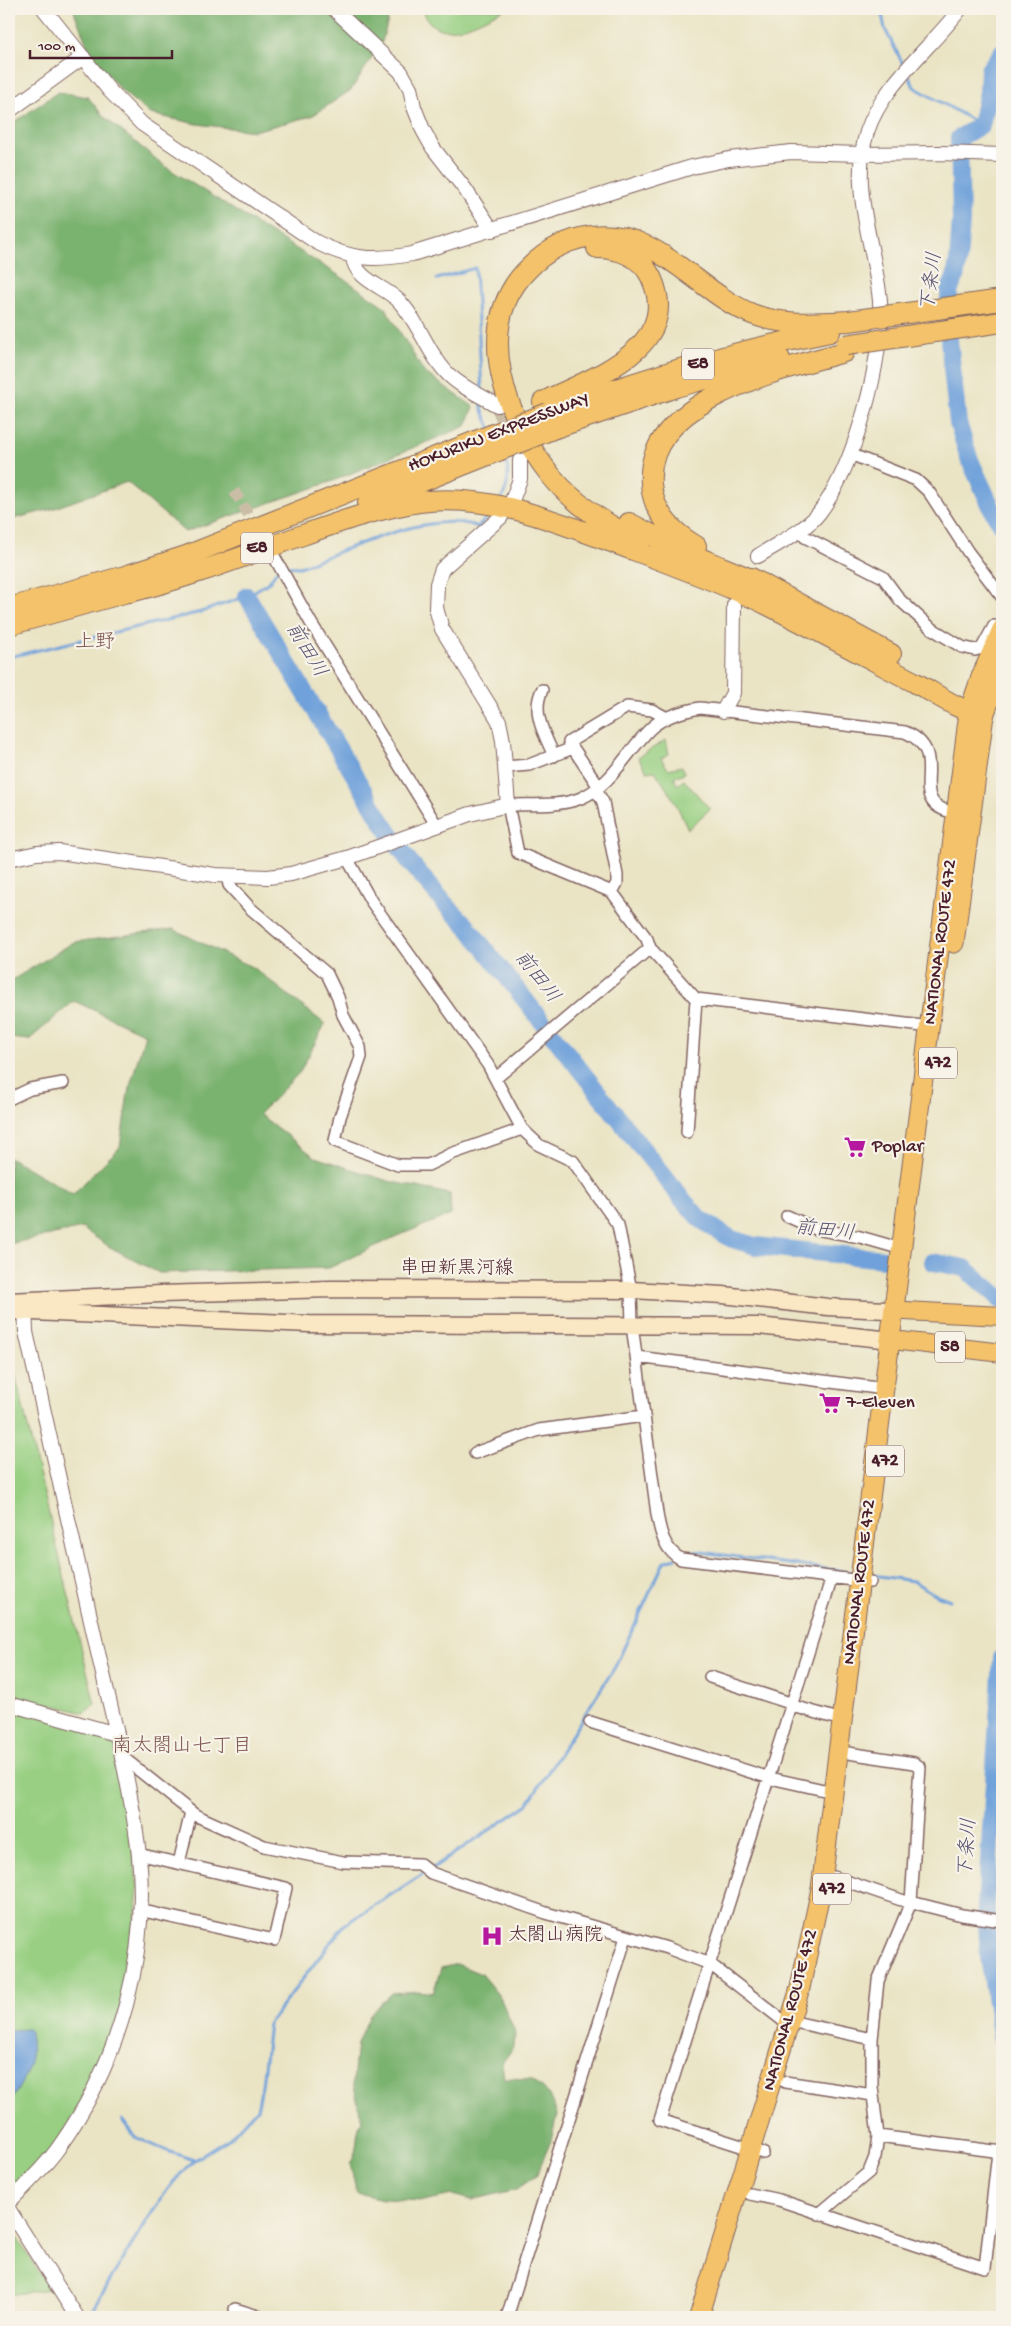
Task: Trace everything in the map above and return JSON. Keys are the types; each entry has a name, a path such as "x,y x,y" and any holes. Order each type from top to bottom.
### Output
{"highway":[{"path":"848,336 753,314 722,298 657,251 634,241 611,236 578,238 550,250 523,274 506,303 499,338 501,376 519,428 553,478 586,509 605,522 975,710"},
{"path":"492,438 549,414 621,362 645,342 652,331 658,308 657,296 649,273 632,256 606,248 578,251 550,265 528,288 520,301 515,316 511,347 515,380 526,416 545,449 558,467 590,498 628,522 685,552 763,584"},
{"path":"975,710 945,684 688,541 662,518 651,492 651,464 655,450 667,433 684,416 717,396 772,374 848,336 1002,300"},
{"name":"HOKURIKU EXPRESSWAY","path":"848,336 952,311 1002,305"},
{"name":"HOKURIKU EXPRESSWAY","path":"9,625 130,592 254,548 492,438 609,390 792,339 917,333 1002,322"},
{"name":"HOKURIKU EXPRESSWAY","path":"9,608 117,578 186,556 406,469 492,438"},
{"path":"130,592 173,581 368,514 396,506 439,500 478,502 518,510 727,585"},
{"name":"NATIONAL ROUTE 472","path":"712,2317 750,2194 757,2151 785,2082 818,1906 842,1720 865,1581 975,710 1002,630"},
{"name":"NATIONAL ROUTE 472","path":"975,710 1002,670"},
{"name":"NATIONAL ROUTE 472","path":"900,1311 902,1248 931,1027 963,814"},
{"name":"NATIONAL ROUTE 472","path":"699,2317 757,2151 796,2022 823,1945 834,1876 848,1753 884,1389 896,1340"}],"main road":[{"name":"串田新黒河線","path":"9,1311 20,1304 161,1294 330,1290 631,1290 723,1295 828,1307 900,1311"},
{"name":"串田新黒河線","path":"20,1304 309,1324 758,1326 896,1340"},
{"name":"58","path":"900,1311 1002,1316"},
{"name":"58","path":"896,1340 1001,1353"}],"street":[{"path":"44,9 125,109 161,139 316,242 352,257 370,259 412,254 692,167 729,158 791,152 997,154"},
{"path":"334,9 401,72 410,88 414,107 423,130 433,148 465,189 492,230"},
{"path":"758,556 789,535 800,532 819,513 837,482 850,454 861,424 876,360 880,301 862,193 862,154 867,132 877,110 892,89 960,9"},
{"path":"9,111 83,57"},
{"path":"352,257 354,266 360,273 392,294 403,305 448,374 497,406"},
{"path":"850,454 916,480 929,492 968,552 1002,597"},
{"path":"513,498 520,479 520,460"},
{"path":"501,517 442,569 437,584 436,608 442,629 499,721 504,741 508,805 518,853 612,892 648,939 650,948 696,999 931,1027"},
{"path":"800,532 805,537 882,577 900,600 931,628 962,647 975,650 982,648 994,626 1002,630"},
{"path":"270,549 311,623 437,826"},
{"path":"723,711 733,693 734,605"},
{"path":"542,690 539,696 539,724 554,756"},
{"path":"612,892 617,883 617,875 602,802 598,788 570,742 627,706 652,710 667,718"},
{"path":"9,860 37,853 59,852 227,876 268,877 291,874 347,858 470,814 508,805 558,803 579,798 598,788 616,771 652,728 667,718 683,711 700,708 904,732 914,736 921,741 927,753 930,798 938,808 963,814"},
{"path":"505,767 529,765 573,748"},
{"path":"347,858 371,901 496,1078 522,1129 540,1145 572,1161 618,1225 631,1290 632,1326 660,1531 669,1550 675,1556 681,1558 865,1581"},
{"path":"227,876 229,885 250,908 327,974 338,997 343,1015 360,1047 361,1057 340,1117 335,1141 398,1165 428,1165 451,1154 522,1129"},
{"path":"496,1078 650,948"},
{"path":"687,1132 696,999"},
{"path":"9,1099 30,1089 63,1082"},
{"path":"787,1216 816,1229 860,1237 902,1248"},
{"path":"9,2202 58,2148 101,2075 122,2024 138,1938 139,1910 138,1854 121,1756 20,1304"},
{"path":"637,1357 884,1389"},
{"path":"475,1453 539,1430 644,1416"},
{"path":"757,2151 660,2120 770,1778 832,1577"},
{"path":"710,1677 842,1720"},
{"path":"9,1704 116,1734"},
{"path":"590,1722 770,1778 833,1792"},
{"path":"819,2214 869,2172 875,2157 878,2136 873,2095 872,2039 878,1981 911,1902 920,1767 914,1763 848,1753"},
{"path":"121,1756 191,1812 264,1846 343,1862 420,1864 431,1873 710,1964 781,2019 872,2039"},
{"path":"179,1863 191,1812"},
{"path":"138,1854 286,1888 274,1940 139,1910"},
{"path":"834,1876 911,1902 962,1915 1002,1921"},
{"path":"507,2317 626,1937"},
{"path":"785,2082 873,2095"},
{"path":"750,2194 779,2200 985,2268 1000,2152 878,2136"},
{"path":"9,2210 77,2317"},
{"path":"235,2310 261,2317"}],"green space":[{"path":"73,9 391,9 382,42 351,90 312,116 254,131 197,124 150,114 123,92 91,55"},
{"path":"423,9 505,9 471,25 447,30 437,28 429,21"},
{"path":"58,92 88,97 103,116 166,167 346,280 385,307 424,372 474,407 466,426 333,481 185,532 127,482 52,509 9,520 9,126"},
{"path":"666,740 669,754 661,758 668,769 682,766 685,773 674,777 677,785 684,780 710,809 688,829 675,802 655,771 647,772 638,757"},
{"path":"173,929 254,968 325,1024 300,1072 259,1114 315,1157 388,1181 450,1194 451,1215 397,1236 329,1268 159,1273 108,1246 82,1228 9,1244 9,1157 73,1194 120,1147 128,1093 145,1034 74,1001 29,1040 9,1038 9,982 74,942"},
{"path":"9,1349 95,1704 84,1713 9,1694"},
{"path":"9,1704 115,1734 138,1888 130,1978 100,2070 57,2143 9,2196"},
{"path":"457,1964 481,1974 500,1997 515,2032 514,2047 502,2063 504,2078 531,2079 549,2095 557,2114 551,2141 536,2176 517,2189 472,2200 452,2195 423,2201 384,2199 357,2193 350,2164 355,2153 358,2131 362,2121 353,2082 357,2043 370,2015 391,1993 420,1991 433,1993 441,1968"},
{"path":"9,2225 49,2289 9,2295"}],"water":[{"path":"29,2029 32,2052 28,2069 9,2105 9,2030"}],"waterway":[{"path":"881,9 885,29 904,66"},
{"name":"下条川","path":"1002,52 989,70 988,93 981,125 959,138 961,220 958,261 955,278 949,291 949,340 958,423 969,458 994,513 1002,525"},
{"path":"908,74 914,87 981,125"},
{"path":"437,279 475,268 482,391"},
{"path":"482,402 482,409 491,429"},
{"path":"501,499 506,489 508,478 504,457"},
{"path":"283,566 300,567 364,542 414,527 437,523 459,523 478,527 492,512"},
{"path":"9,657 201,612 247,596 269,582 278,569"},
{"name":"前田川","path":"247,596 384,825 409,861 446,905 466,925 699,1218 732,1239 755,1246 884,1259"},
{"name":"前田川","path":"933,1262 965,1268 1002,1300"},
{"path":"683,1555 694,1551 855,1573"},
{"path":"431,1869 527,1805 615,1667 664,1562 675,1558"},
{"path":"866,1574 913,1581 934,1594 950,1600"},
{"name":"下条川","path":"1002,1658 986,1907 989,1957 1002,2040"},
{"path":"195,2160 230,2138 257,2109 262,2086 269,2023 344,1925 426,1872"},
{"path":"89,2317 119,2265 164,2195 177,2177 195,2160 167,2151 135,2137 122,2120"}],"tunnel":[{"path":"497,405 510,436"},
{"path":"234,491 270,549"}],"place":[{"name":"Poplar","path":"855,1147"},
{"name":"7-Eleven","path":"830,1403"},
{"name":"太閤山病院","path":"492,1936"}],"district":[{"name":"上野","path":"95,643"},
{"name":"南太閤山七丁目","path":"182,1747"}]}
